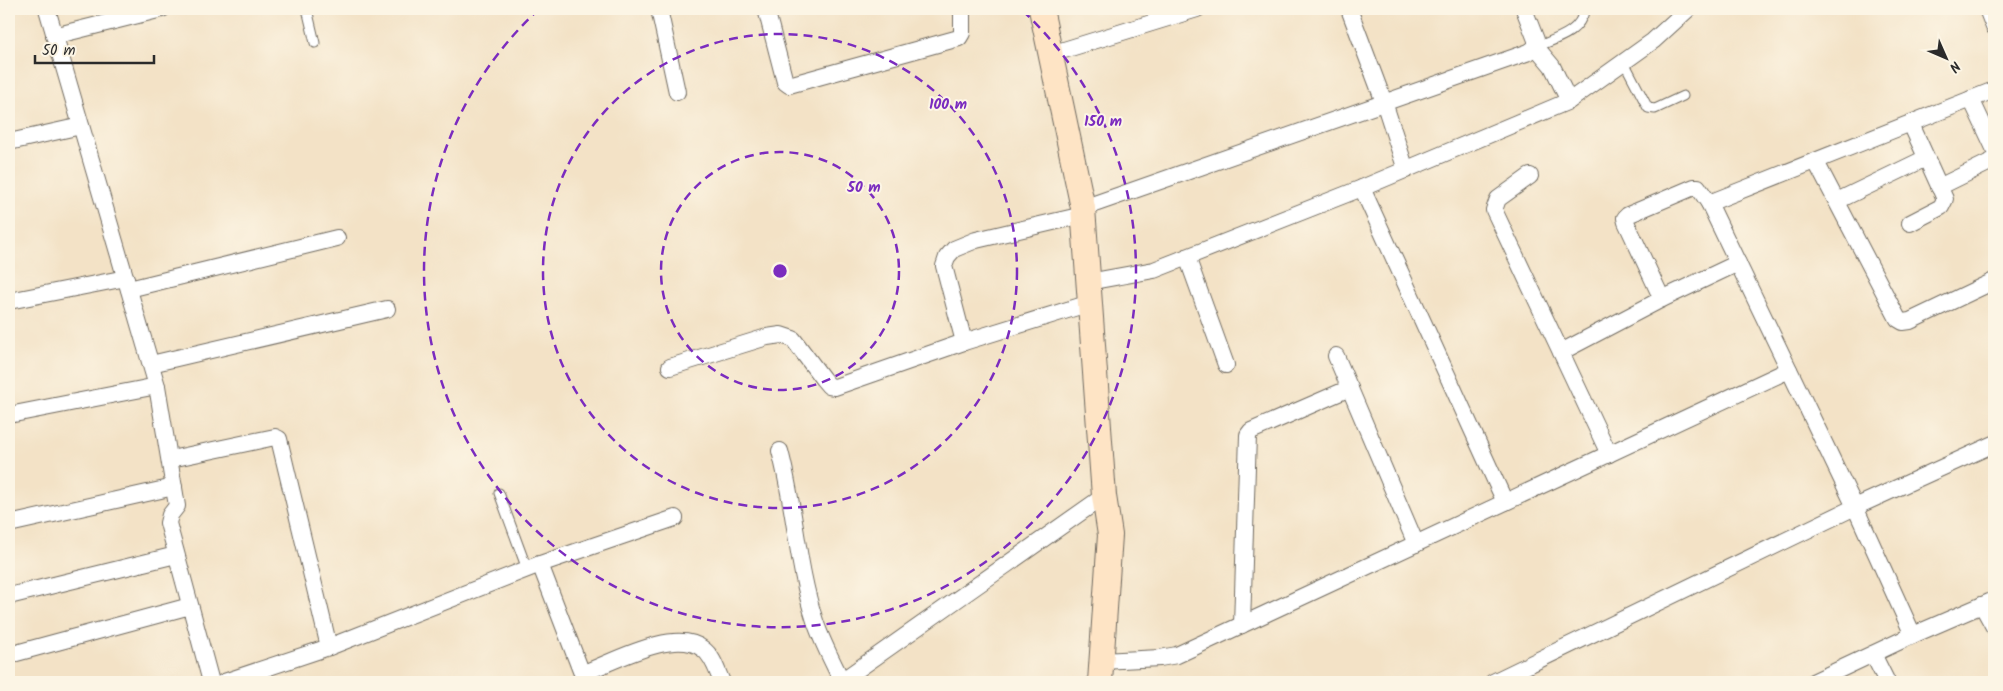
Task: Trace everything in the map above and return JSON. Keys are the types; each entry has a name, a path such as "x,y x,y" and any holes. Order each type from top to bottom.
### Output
{"street":[{"path":"47,9 158,386 177,506 170,515 168,523 211,682"},
{"path":"54,36 162,9"},
{"path":"659,9 677,92"},
{"path":"766,9 785,82 789,85 959,38 962,33 962,9"},
{"path":"1041,9 1083,211 1104,496 1110,535 1101,672 1177,655 1789,370"},
{"path":"1051,54 1197,9"},
{"path":"1349,9 1384,102 1406,170"},
{"path":"1524,9 1536,40 1536,47 1552,66 1569,101"},
{"path":"670,367 767,337 781,335 793,340 829,386 835,387 964,342 1362,188 1569,101 1653,41 1688,9"},
{"path":"1987,9 1994,27"},
{"path":"964,342 944,266 947,257 954,249 976,240 1083,211 1384,102 1529,52 1536,47"},
{"path":"1709,203 1994,90"},
{"path":"1971,99 1994,148"},
{"path":"1910,223 1941,207 1945,199 1911,124"},
{"path":"9,142 81,126"},
{"path":"1837,201 1926,158"},
{"path":"1940,187 1994,160"},
{"path":"1816,162 1898,319 1904,322 1910,321 1994,281"},
{"path":"1530,176 1498,199 1494,210 1609,454"},
{"path":"1662,299 1625,218 1628,215 1698,187 1702,190 1709,203 1738,263 1855,507 1913,635"},
{"path":"1362,188 1505,502"},
{"path":"9,301 127,283 338,238"},
{"path":"1187,257 1226,365"},
{"path":"1561,352 1662,299 1738,263"},
{"path":"151,364 387,309"},
{"path":"1336,356 1416,544"},
{"path":"9,415 158,386"},
{"path":"1242,625 1248,435 1350,388"},
{"path":"170,459 275,437 279,439 329,648"},
{"path":"1493,682 1855,507 1994,444"},
{"path":"780,451 788,482 815,620 841,682 858,677 1104,496"},
{"path":"9,524 174,487"},
{"path":"224,682 329,648 534,567 674,518"},
{"path":"9,596 176,555"},
{"path":"534,567 579,677 586,672 665,642 681,640 692,642 709,654 722,682"},
{"path":"1813,682 1913,635 1988,603 1994,627"},
{"path":"9,655 190,606"},
{"path":"1873,654 1887,682"}],"lane":[{"path":"307,9 315,43"},
{"path":"1536,47 1572,31 1583,16 1585,9"},
{"path":"1624,62 1648,108 1655,109 1683,96"},
{"path":"500,493 534,567"}]}
